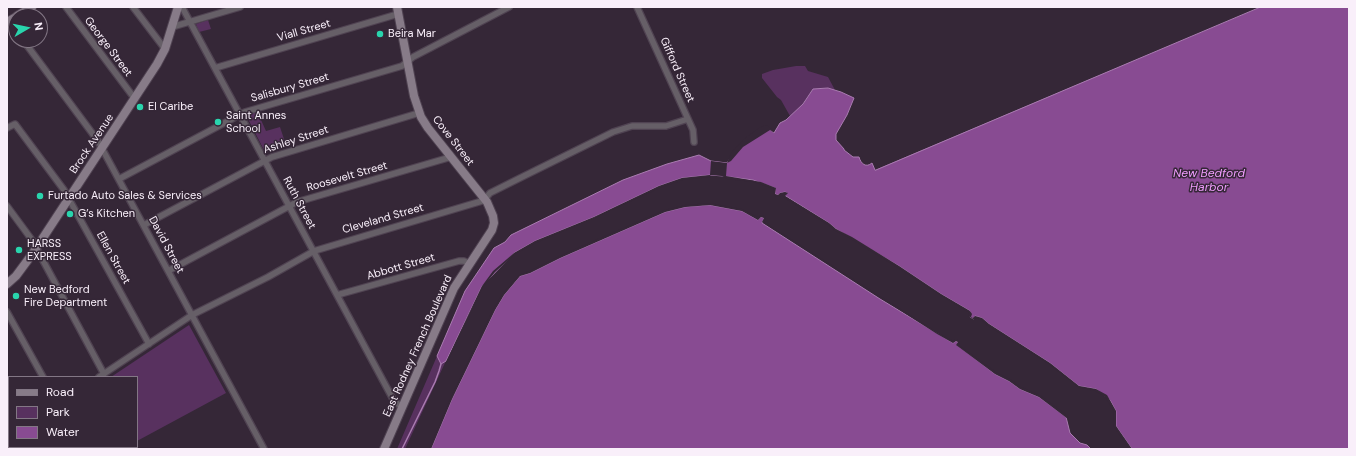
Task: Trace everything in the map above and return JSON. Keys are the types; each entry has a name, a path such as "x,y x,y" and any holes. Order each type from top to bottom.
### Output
{"main road":[{"name":"Brock Avenue","path":"7,284 20,271 36,248 160,60 178,7"},
{"name":"Cove Street","path":"398,11 407,62 419,113 428,128 490,207 494,218 494,225 490,234"},
{"name":"East Rodney French Boulevard","path":"384,449 454,288 490,234"}],"street":[{"name":"George Street","path":"66,7 135,99"},
{"path":"133,7 165,49"},
{"name":"Ruth Street","path":"182,7 394,401 402,407"},
{"path":"172,27 240,7"},
{"name":"Salisbury Street","path":"119,179 240,114 402,66 413,57 510,7"},
{"name":"Gifford Street","path":"637,7 693,130 694,142"},
{"name":"Viall Street","path":"214,68 398,11"},
{"name":"David Street","path":"29,48 98,141 264,449"},
{"name":"Ashley Street","path":"144,225 274,156 419,113"},
{"name":"Cleveland Street","path":"102,375 192,315 268,277 314,251 485,199 490,193 613,132 632,126 666,126 688,119"},
{"name":"Ellen Street","path":"7,128 15,124 64,190 148,344"},
{"name":"Roosevelt Street","path":"168,271 300,201 451,157"},
{"path":"7,206 32,240 102,375"},
{"name":"Abbott Street","path":"337,295 458,261 464,261 470,264"},
{"path":"7,312 42,376"}],"green space":[{"path":"208,20 211,29 199,32 196,24"},
{"path":"805,66 808,71 828,77 835,90 828,88 813,89 800,107 790,116 781,100 762,78 762,74 773,70"},
{"path":"257,111 266,131 280,127 286,145 265,152 246,115"},
{"path":"456,312 457,337 405,449 397,449"},
{"path":"189,325 226,393 138,440 138,376 112,376"}],"water":[{"name":"New Bedford Harbor","path":"1261,7 1349,7 1349,449 1132,449 1116,426 1116,411 1110,400 1096,389 1079,386 1050,363 982,318 975,316 974,319 970,317 970,311 899,266 836,229 784,195 787,193 780,193 778,195 775,194 775,188 753,180 723,176 710,175 682,178 659,186 594,217 535,241 514,253 482,286 446,361 441,364 437,356 465,291 494,248 505,242 511,235 623,180 667,164 699,155 711,161 727,163 733,154 767,127 774,133 780,123 786,120 803,104 813,89 828,88 854,98 847,115 836,134 836,140 844,150 853,157 859,157 861,162 866,165 872,163 875,170"},
{"path":"710,205 742,211 758,220 761,217 764,218 762,223 880,299 953,343 956,341 958,342 957,345 995,374 1009,381 1020,389 1039,397 1066,417 1070,433 1080,443 1087,445 1091,449 431,449 452,399 495,310 504,295 520,276 530,273 560,258 665,212 685,207"}],"pier":[{"path":"766,125 774,133 770,130 743,147 731,161 727,163 731,153 744,139 759,128"},
{"path":"711,161 727,163 726,176 761,182 776,188 775,194 778,195 785,192 788,193 785,196 970,311 972,314 971,317 973,318 975,316 982,318 1050,363 1079,386 1096,389 1107,395 1116,411 1116,426 1132,449 1129,449 1114,427 1114,412 1105,397 1095,391 1078,387 1049,364 988,326 981,320 976,318 975,320 968,316 968,312 851,239 835,231 783,197 783,195 777,197 773,194 774,189 753,182 727,179 722,176 710,175"},
{"path":"710,175 711,177 683,180 660,188 536,243 515,254 495,272 483,287 449,359 445,364 482,286 493,271 514,253 535,241 594,217 659,186 682,178"},
{"path":"710,203 742,209 758,217 761,215 765,216 766,218 764,222 938,333 953,341 957,339 960,342 959,345 996,372 1010,379 1021,387 1040,395 1067,415 1068,419 1039,397 1020,389 1009,381 995,374 956,345 958,342 956,341 953,343 937,334 762,222 764,218 761,217 758,220 742,211 710,205 685,207 665,212 560,258 530,273 520,276 504,295 495,310 452,399 431,449 429,449 450,399 493,309 502,294 519,275 664,210 685,205"}],"waterway":[{"path":"402,449 435,382 441,364"}],"place":[{"name":"Beira Mar","path":"380,34"},
{"name":"El Caribe","path":"140,107"},
{"name":"Saint Annes School","path":"218,122"},
{"name":"Furtado Auto Sales & Services","path":"40,196"},
{"name":"G’s Kitchen","path":"70,214"},
{"name":"HARSS EXPRESS","path":"19,250"},
{"name":"New Bedford Fire Department","path":"16,296"}]}
